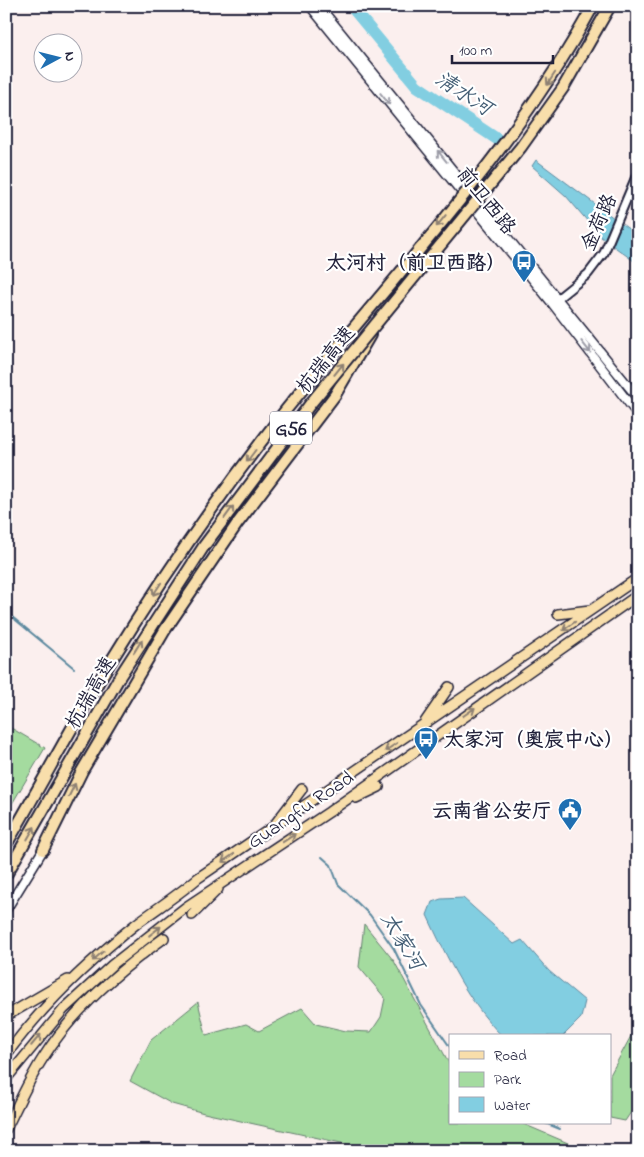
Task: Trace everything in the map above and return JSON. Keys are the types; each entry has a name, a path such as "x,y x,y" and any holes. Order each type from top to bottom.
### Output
{"highway":[{"name":"杭瑞高速","path":"6,845 107,668 192,538 294,400 509,138 550,80 593,6"},
{"name":"杭瑞高速","path":"6,875 112,690 178,584 263,464 534,130 574,70 610,6"},
{"path":"43,850 76,781 114,713 195,585 258,495 335,395 385,313"}],"main road":[{"name":"前卫西路","path":"310,6 552,303 638,415"},
{"name":"前卫西路","path":"319,6 638,398"},
{"name":"Guangfu Road","path":"6,1055 29,1026 75,976 137,924 198,878 638,578"},
{"name":"Guangfu Road","path":"6,1079 64,1008 145,939 226,880 329,812 638,595"},
{"path":"558,614 592,610"},
{"path":"423,726 449,687"},
{"path":"329,812 379,787"},
{"path":"272,829 302,789"},
{"path":"6,910 43,850"},
{"path":"192,916 226,880"},
{"path":"6,1129 40,1063 75,1016 120,971 164,938"},
{"path":"6,1016 75,976"}],"street":[{"name":"金荷路","path":"557,299 588,274 606,250 638,172"}],"green space":[{"path":"6,725 45,748 6,814"},
{"path":"364,924 394,961 449,1063 449,1124 523,1124 575,1146 574,1151 378,1151 204,1113 172,1104 130,1081 151,1040 198,1002 206,1035 246,1024 259,1031 302,1008 316,1024 346,1031 371,1032 381,1017 385,998 359,967"},
{"path":"638,1023 638,1107 635,1106 625,1121 612,1118 612,1071"}],"water":[{"path":"536,160 638,236 638,264 601,237 566,196 532,166"},
{"path":"463,898 514,944 522,940 549,971 585,1001 581,1018 565,1034 500,1034 479,1009 459,979 427,915 432,902 441,899"}],"waterway":[{"name":"清水河","path":"351,6 417,86 500,141"},
{"name":"太家河","path":"6,612 74,668"},
{"name":"太家河","path":"322,857 331,865 338,884 370,915 394,949 421,1005 449,1046"},
{"name":"太家河","path":"548,1124 560,1129"}],"place":[{"name":"太河村（前卫西路）","path":"524,283"},
{"name":"太家河（奥宸中心）","path":"426,760"},
{"name":"云南省公安厅","path":"570,831"}]}
